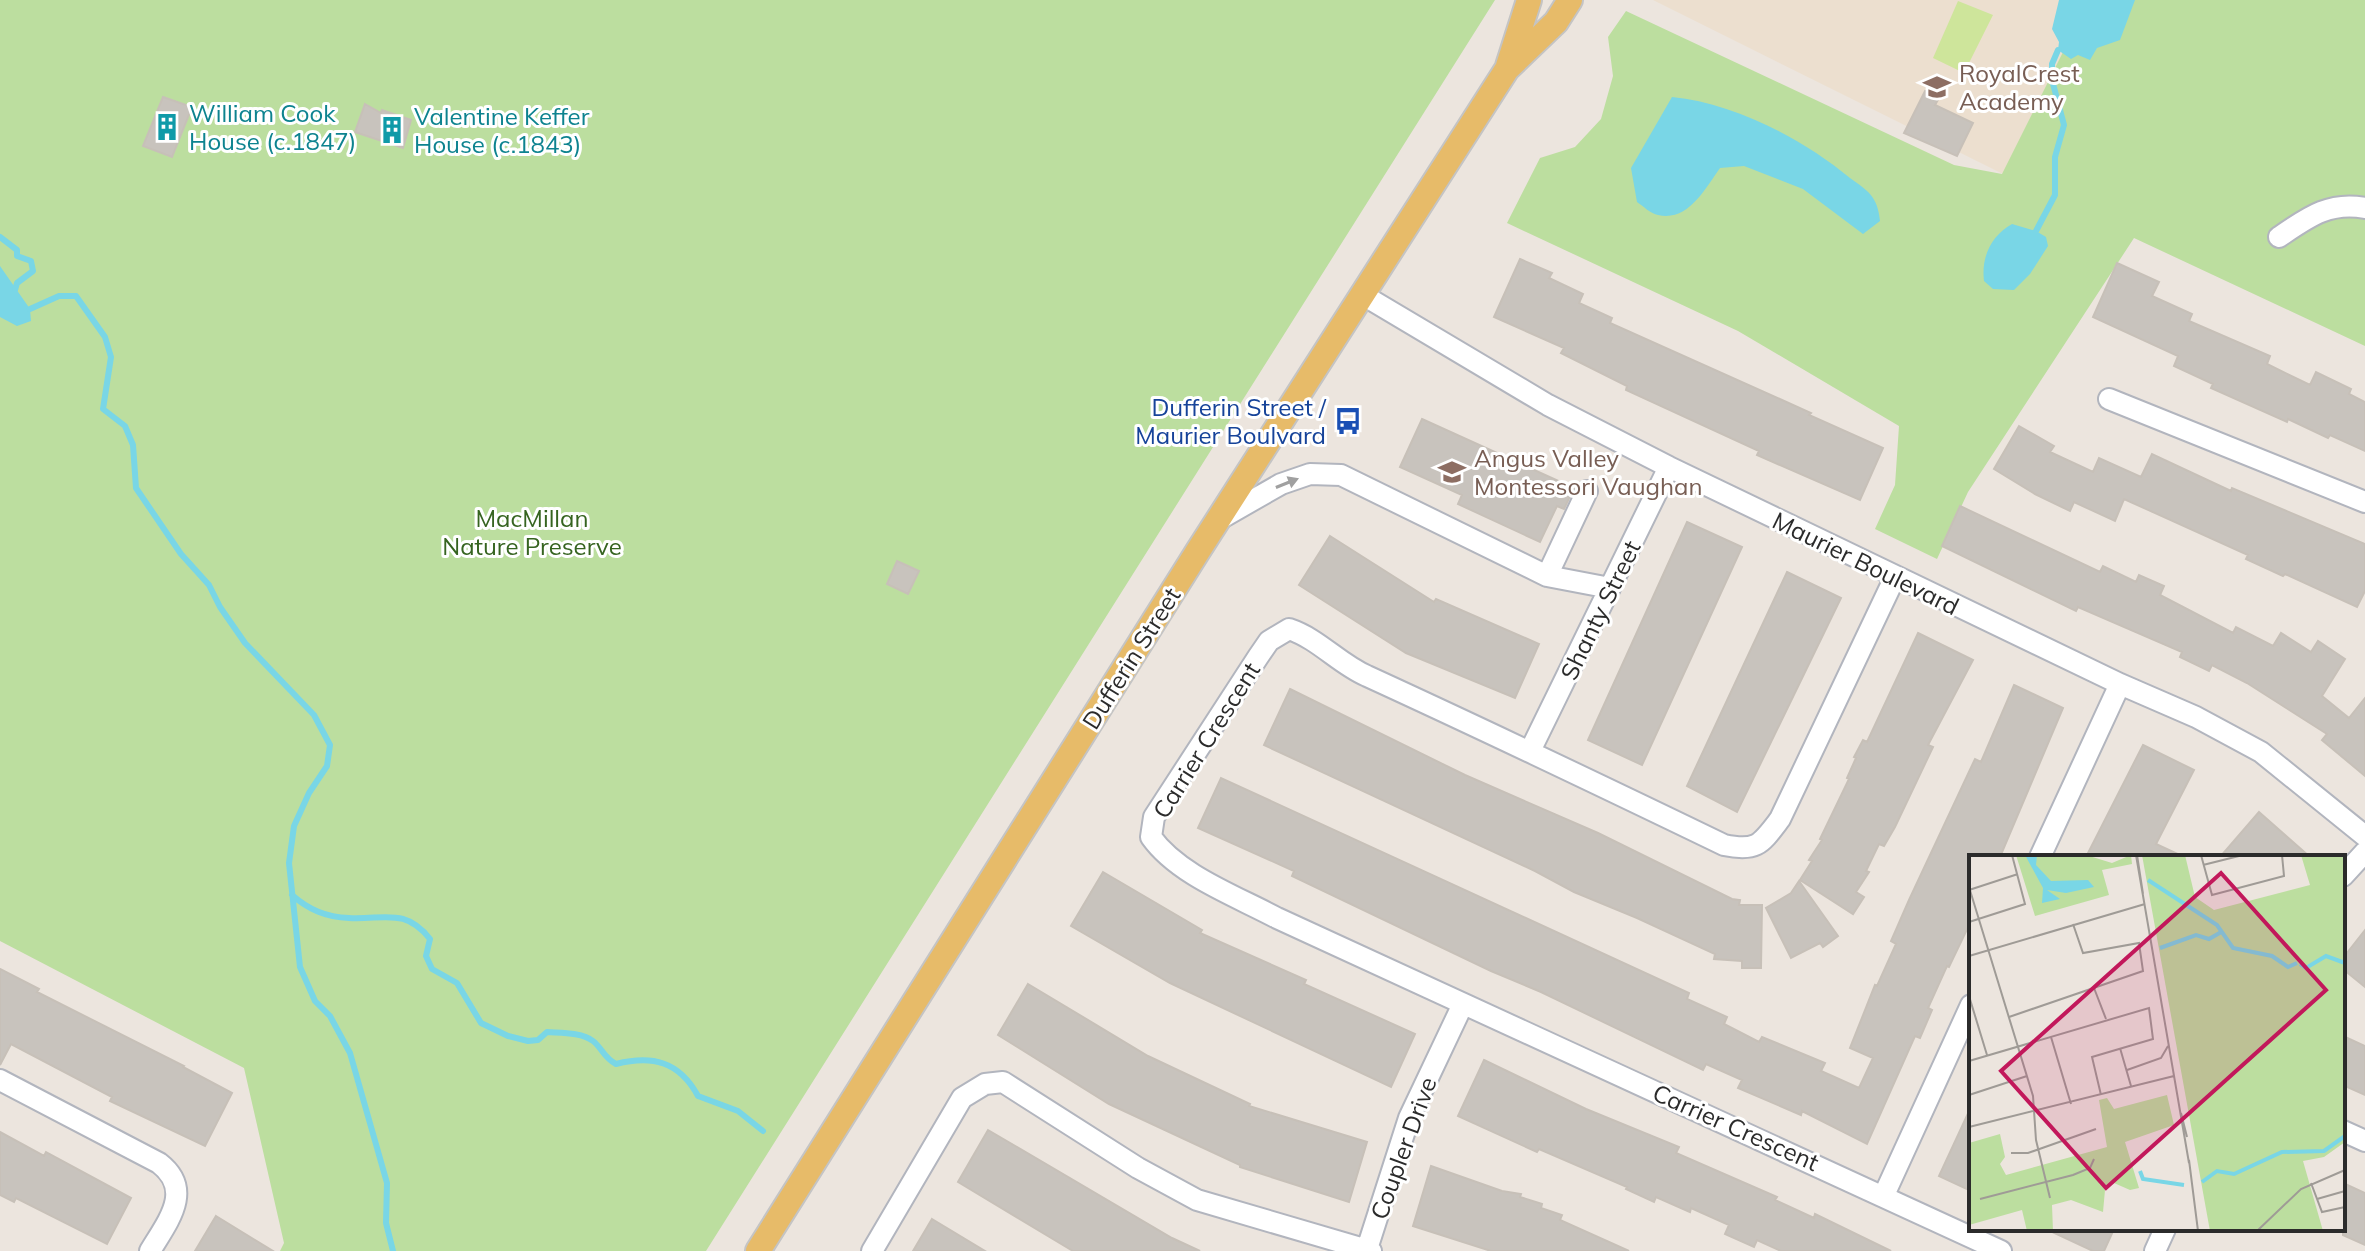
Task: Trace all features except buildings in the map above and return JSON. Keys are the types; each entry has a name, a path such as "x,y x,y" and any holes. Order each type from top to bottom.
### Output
{"main road":[{"name":"Dufferin Street","path":"1507,69 1529,0"},
{"name":"Dufferin Street","path":"758,1251 1218,520 1507,69 1556,22 1570,0"}],"street":[{"path":"2279,237 2319,211 2352,205 2365,208"},
{"name":"Maurier Boulevard","path":"1363,295 1548,405 1669,467 2120,684 2196,717 2261,752 2365,836"},
{"path":"2109,399 2365,502"},
{"name":"Shanty Street","path":"1530,751 1669,467"},
{"path":"1218,520 1281,484 1310,474 1341,475 1547,576 1610,588"},
{"path":"1547,576 1587,491"},
{"name":"Carrier Crescent","path":"1895,577 1780,819 1763,841 1744,849 1724,845 1356,671 1305,634 1289,629 1269,641 1154,817 1151,837 1164,854 1186,869 1277,918 2001,1251"},
{"path":"2041,855 2120,684"},
{"path":"2345,874 2365,852"},
{"name":"Coupler Drive","path":"1369,1250 1409,1118 1463,1004"},
{"path":"1884,1195 1969,1009"},
{"path":"0,1080 159,1163 171,1173 177,1185 178,1198 150,1251"},
{"path":"872,1251 962,1098 985,1084 1003,1082 1138,1168 1197,1200 1369,1250"},
{"path":"2345,1132 2365,1141"},
{"path":"2155,1251 2164,1231"}],"shaded area":[{"name":"RoyalCrest Academy","path":"1653,0 2089,0 2003,174"}],"green space":[{"name":"MacMillan Nature Preserve","path":"0,0 1495,0 706,1251 280,1251 284,1243 244,1068 0,941"},
{"path":"2089,0 2365,0 2365,346 2134,238 1968,492 1937,559 1875,529 1895,485 1899,426 1738,331 1507,223 1540,158 1575,147 1601,119 1613,76 1608,37 1626,11 1954,165 2002,174"},
{"path":"1958,1 1993,15 1964,73 1933,58"}],"water":[{"path":"2059,0 2135,0 2120,40 2097,48 2090,60 2078,55 2071,59 2058,50 2059,42 2052,29"},
{"path":"1672,97 1743,115 1811,150 1868,192 1876,204 1880,221 1863,234 1803,189 1744,166 1720,168 1695,202 1678,214 1669,216 1650,212 1637,202 1631,168"},
{"path":"2012,224 2046,237 2048,246 2030,274 2014,290 1993,289 1984,281 1986,256 1993,241"},
{"path":"0,266 30,309 31,321 17,326 0,317"}],"waterway":[{"path":"2036,231 2055,195 2055,157 2064,125 2052,80 2052,64 2058,50"},
{"path":"0,237 17,250 17,256 31,261 33,271 17,283 15,290"},
{"path":"30,309 59,296 76,296 105,337 111,357 103,409 125,426 133,445 136,488 181,554 209,585 245,643 314,715 330,745 327,766 309,793 294,826 289,863 300,967 315,1001 330,1016 350,1053 387,1183 386,1223 393,1251"},
{"path":"292,895 311,909 333,916 393,917 412,922 430,939 426,956 432,969 457,983 481,1023 508,1036 528,1041 538,1040 547,1032 583,1036 593,1041 616,1064 641,1060 663,1064 682,1075 698,1096 738,1111 763,1131"}],"place":[{"name":"RoyalCrest Academy","path":"1937,87"},
{"name":"William Cook House (c.1847)","path":"167,127"},
{"name":"Valentine Keffer House (c.1843)","path":"392,130"},
{"name":"Dufferin Street / Maurier Boulvard","path":"1348,421"},
{"name":"Angus Valley Montessori Vaughan","path":"1452,472"}]}
